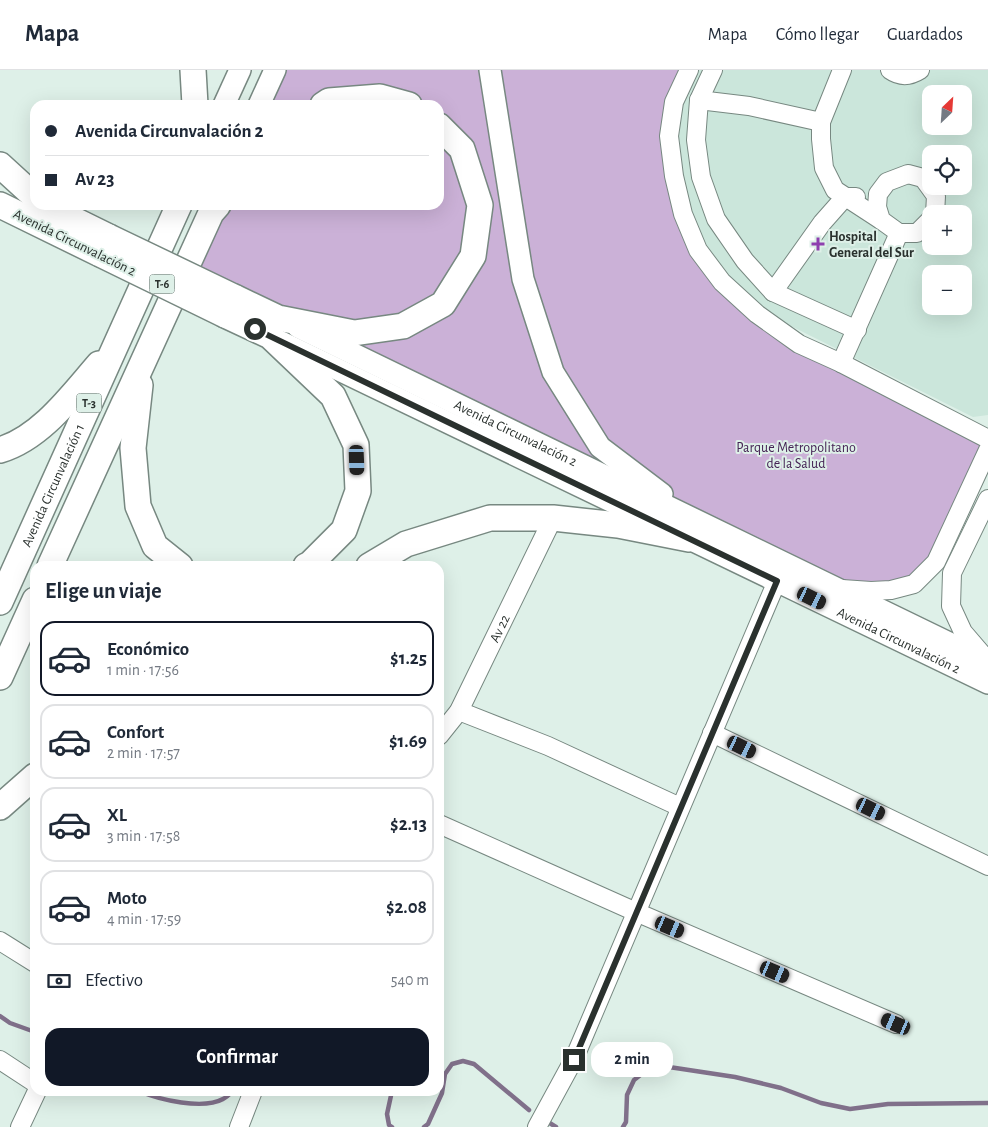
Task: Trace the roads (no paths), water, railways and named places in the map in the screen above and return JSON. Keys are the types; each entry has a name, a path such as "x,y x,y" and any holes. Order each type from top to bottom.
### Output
{"highway":[{"path":"193,70 195,100"},
{"path":"341,100 380,97 391,100"},
{"path":"274,327 354,332 403,326 442,304 473,256 480,205 462,149 444,131"},
{"path":"0,165 30,198"},
{"name":"Avenida Circunvalación 2","path":"0,183 30,202"},
{"name":"Avenida Circunvalación 2","path":"0,205 30,207"},
{"path":"0,220 30,210"},
{"name":"Avenida Circunvalación 2","path":"43,210 104,246 274,327"},
{"name":"Avenida Circunvalación 1","path":"0,602 177,210"},
{"name":"T-3","path":"52,561 213,210"},
{"path":"274,327 333,396 356,445 358,491 344,530 313,561"},
{"path":"0,450 13,446 51,418 115,345"},
{"path":"143,361 133,448 138,506 155,546 174,561"},
{"path":"377,561 406,544 490,518 553,518 695,531"},
{"path":"0,677 30,611"},
{"path":"0,807 30,780"}],"main road":[{"path":"226,100 240,70"},
{"path":"261,100 275,70"},
{"path":"490,70 522,278 553,372 600,447 695,531"},
{"name":"Avenida Circunvalación 2","path":"274,327 695,531 837,588 988,662"},
{"name":"Avenida Circunvalación 2","path":"695,531 777,581 988,683"}],"street":[{"path":"689,70 674,102 669,136 674,176 683,214 698,250 722,282 757,314 799,344 988,439"},
{"path":"713,70 699,100 696,140 702,177 716,219 745,261 773,292 857,330"},
{"path":"842,70 821,122 824,168 835,190 899,234 917,233 922,228"},
{"path":"890,70 902,76 913,75 920,70"},
{"path":"699,100 749,106 821,122"},
{"path":"881,220 877,207 878,194 887,182 908,174 923,178 936,196 935,205"},
{"path":"773,292 822,223 845,198 878,194"},
{"path":"841,364 899,234"},
{"path":"837,588 871,592 891,590 914,584 936,562 988,450"},
{"path":"988,499 952,573 951,606 963,632 988,662"},
{"name":"Av 22","path":"444,730 459,711 553,518"},
{"path":"538,1127 574,1060 777,581"},
{"path":"459,711 548,746 680,807"},
{"path":"712,733 988,866"},
{"path":"444,826 636,912 896,1024"},
{"path":"0,940 30,961"},
{"path":"0,1060 30,1080"},
{"path":"20,1127 35,1096"},
{"path":"239,1127 251,1096"}],"waterway":[{"path":"0,1016 10,1023 30,1030"},
{"path":"444,1080 445,1074 452,1064 463,1061 474,1064 529,1110"},
{"path":"623,1127 626,1122 627,1095 634,1080 652,1066 735,1077 781,1088 821,1103 850,1109 888,1104 988,1103"},
{"path":"153,1096 193,1104 215,1102 227,1096"},
{"path":"391,1096 387,1114 389,1125 392,1127"},
{"path":"424,1127 428,1124 441,1096"},
{"path":"548,1122 556,1127"}],"place":[{"name":"Hospital General del Sur","path":"818,244"}],"park label":[{"name":"Parque Metropolitano de la Salud","path":"796,456"}]}
